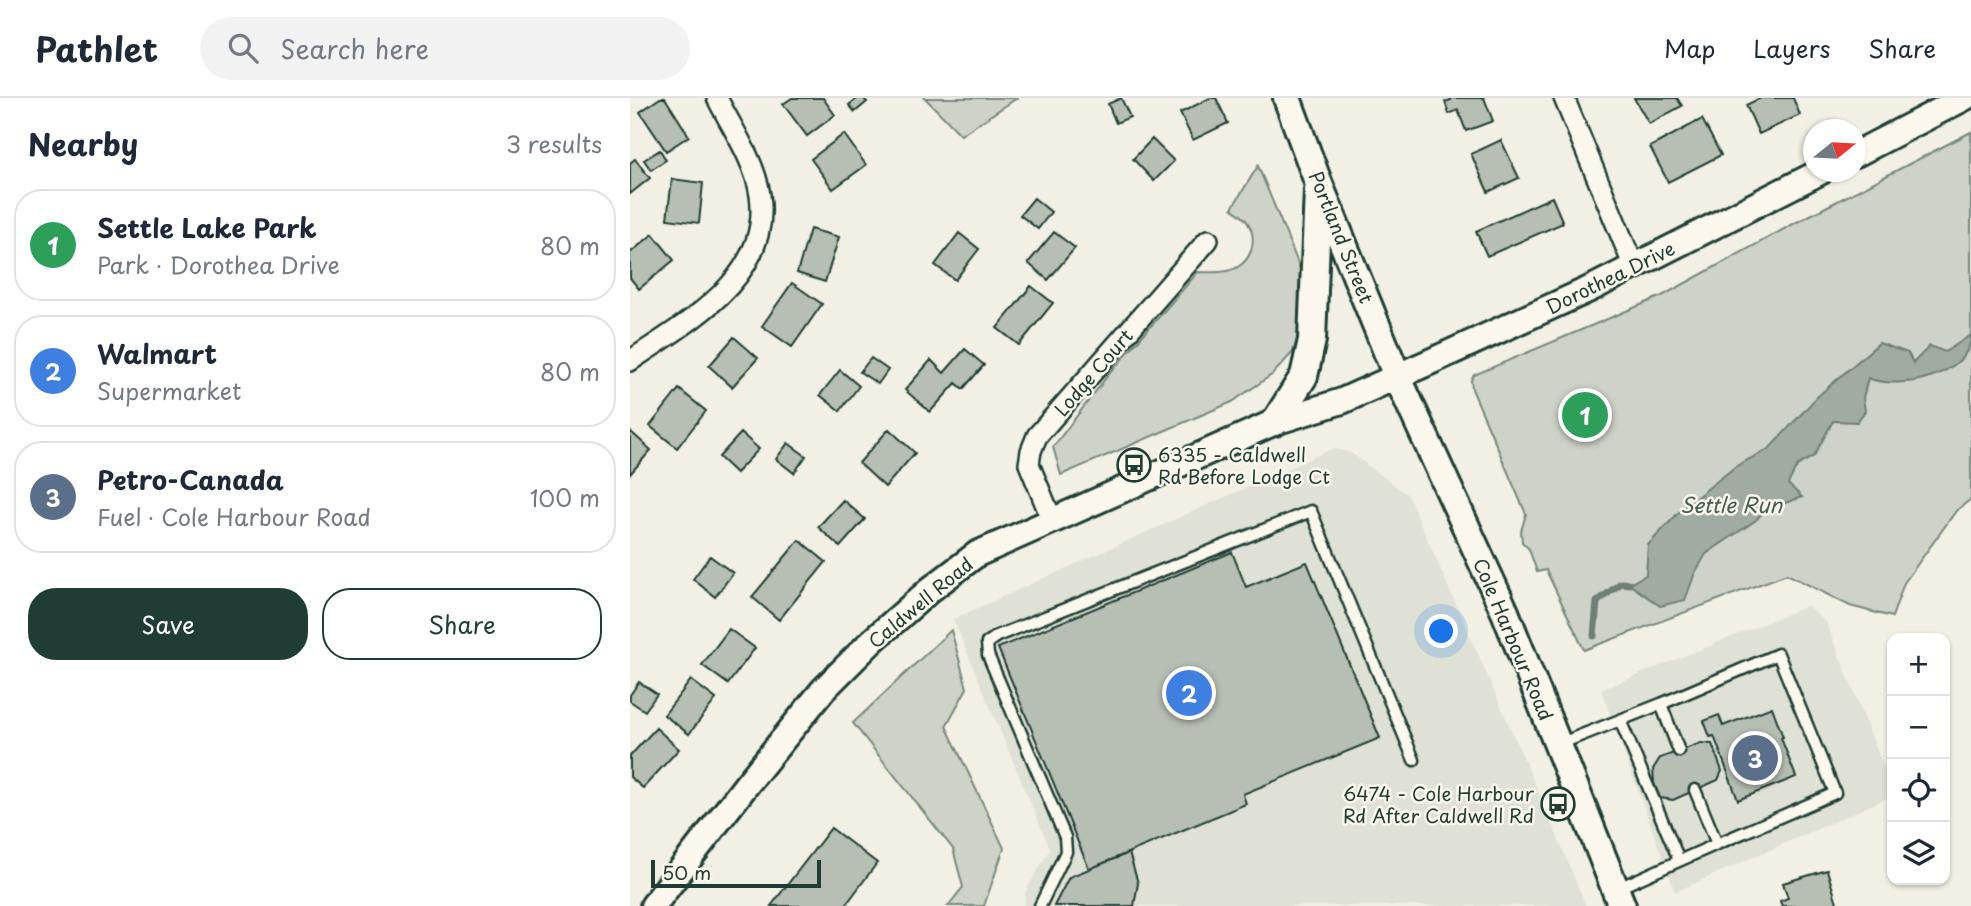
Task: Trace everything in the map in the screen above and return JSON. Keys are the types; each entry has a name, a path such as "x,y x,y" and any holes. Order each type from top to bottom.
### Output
{"main road":[{"name":"Portland Street","path":"1287,98 1397,376"},
{"path":"1276,422 1304,376 1312,340 1318,182"},
{"name":"Cole Harbour Road","path":"1397,376 1505,612 1619,897"}],"street":[{"path":"630,361 709,307 736,279 753,248 761,213 760,194 755,175 717,98"},
{"path":"1564,98 1634,267"},
{"path":"1866,148 1964,98"},
{"name":"Dorothea Drive","path":"1397,376 1634,267 1803,181"},
{"name":"Lodge Court","path":"1052,520 1029,464 1037,436 1208,240"},
{"name":"Caldwell Road","path":"653,906 824,690 872,640 977,554 1276,422 1342,401 1397,376"}],"lane":[{"path":"1040,906 1066,852 1065,837 988,655 987,643 997,636 1311,511 1414,760"},
{"path":"1558,744 1778,654 1835,793 1679,860 1619,897"},
{"path":"1661,704 1679,751"},
{"path":"1620,720 1679,860"},
{"path":"1695,790 1717,844"}],"shaded area":[{"path":"925,98 1017,98 961,135"},
{"path":"1971,132 1971,499 1956,511 1904,583 1892,617 1850,606 1787,574 1584,650 1546,570 1537,572 1529,549 1522,542 1521,531 1526,514 1472,389 1471,380 1474,375 1662,296 1795,223"},
{"path":"1258,166 1307,285 1304,318 1293,352 1273,374 1232,402 1061,475 1053,447 1109,374 1198,272 1227,271 1242,264 1247,258 1253,243 1250,227 1232,208"},
{"path":"1334,448 1351,453 1408,495 1586,906 1024,906 1025,892 1050,849 953,619"},
{"path":"1807,606 1826,622 1887,774 1887,798 1675,892 1601,690"},
{"path":"951,630 967,688 946,726 1004,848 984,906 948,906 963,887 953,849 853,723"}],"water":[{"name":"Settle Run","path":"1971,335 1968,349 1959,361 1931,377 1897,383 1868,378 1863,398 1865,411 1857,422 1833,421 1814,456 1797,466 1788,484 1802,497 1765,510 1756,520 1706,554 1695,573 1685,600 1660,606 1629,584 1646,575 1648,545 1682,509 1736,466 1769,449 1817,397 1879,343 1908,353 1913,363 1930,346 1945,352"}],"building":[{"path":"660,98 665,98 689,136 666,151 640,112"},
{"path":"792,98 823,98 835,115 807,136 783,104"},
{"path":"858,98 867,102 855,112 849,105"},
{"path":"1121,98 1130,117 1116,123 1108,104"},
{"path":"1210,98 1216,98 1228,123 1193,140 1180,113"},
{"path":"1450,98 1484,98 1493,121 1466,131 1458,110 1449,114 1445,102 1451,100"},
{"path":"1634,98 1677,98 1682,106 1649,124"},
{"path":"1761,98 1793,98 1800,115 1759,134 1746,105"},
{"path":"1702,119 1721,155 1668,182 1650,147"},
{"path":"844,134 866,165 833,189 811,159"},
{"path":"1152,139 1174,161 1154,181 1133,159"},
{"path":"1501,140 1519,178 1488,192 1471,154"},
{"path":"660,150 666,160 651,170 644,160"},
{"path":"635,159 650,178 630,194 630,163"},
{"path":"672,179 703,183 699,223 667,219"},
{"path":"1552,197 1563,223 1487,256 1476,231"},
{"path":"1034,198 1051,212 1038,229 1020,215"},
{"path":"810,229 839,237 825,282 797,273"},
{"path":"1054,232 1075,248 1048,280 1028,263"},
{"path":"959,233 979,249 955,280 935,265"},
{"path":"653,234 674,260 639,289 630,278 630,253"},
{"path":"792,283 822,304 792,347 762,326"},
{"path":"1031,286 1053,303 1019,345 997,328"},
{"path":"734,337 758,358 732,387 709,366"},
{"path":"965,349 984,365 963,389 956,383 930,412 905,390 931,360 944,373"},
{"path":"871,358 888,370 878,384 860,372"},
{"path":"840,370 859,386 840,411 820,395"},
{"path":"679,389 706,411 677,448 650,426"},
{"path":"889,429 915,453 885,487 859,463"},
{"path":"630,431 651,450 630,474"},
{"path":"741,433 759,449 736,473 719,457"},
{"path":"788,443 806,456 794,473 776,459"},
{"path":"843,500 865,519 840,547 818,527"},
{"path":"799,540 826,562 779,620 752,597"},
{"path":"1232,552 1246,587 1307,562 1380,738 1243,794 1246,804 1089,869 998,648"},
{"path":"710,556 733,573 715,597 693,579"},
{"path":"729,629 755,648 728,684 702,665"},
{"path":"691,680 716,699 689,734 664,715"},
{"path":"639,682 657,694 645,711 630,701 630,695"},
{"path":"1772,707 1796,777 1738,800 1714,736 1710,737 1704,721 1719,715 1723,726"},
{"path":"656,728 679,749 643,788 630,777 630,756"},
{"path":"1701,743 1712,744 1722,771 1718,780 1673,800 1660,798 1654,783 1653,769 1660,758"},
{"path":"831,828 877,863 845,906 771,906"},
{"path":"1129,853 1138,883 1134,906 1054,906 1069,877"},
{"path":"1827,870 1838,906 1782,906 1780,901 1788,898 1783,883"}],"waterway":[{"name":"Settle Run","path":"1594,636 1597,602 1621,583 1629,584"}],"place":[{"name":"Settle Lake Park","path":"1585,415"},
{"name":"6335 - Caldwell Rd Before Lodge Ct","path":"1134,465"},
{"name":"Walmart","path":"1189,693"},
{"name":"Petro-Canada","path":"1755,758"},
{"name":"6474 - Cole Harbour Rd After Caldwell Rd","path":"1558,804"}]}
